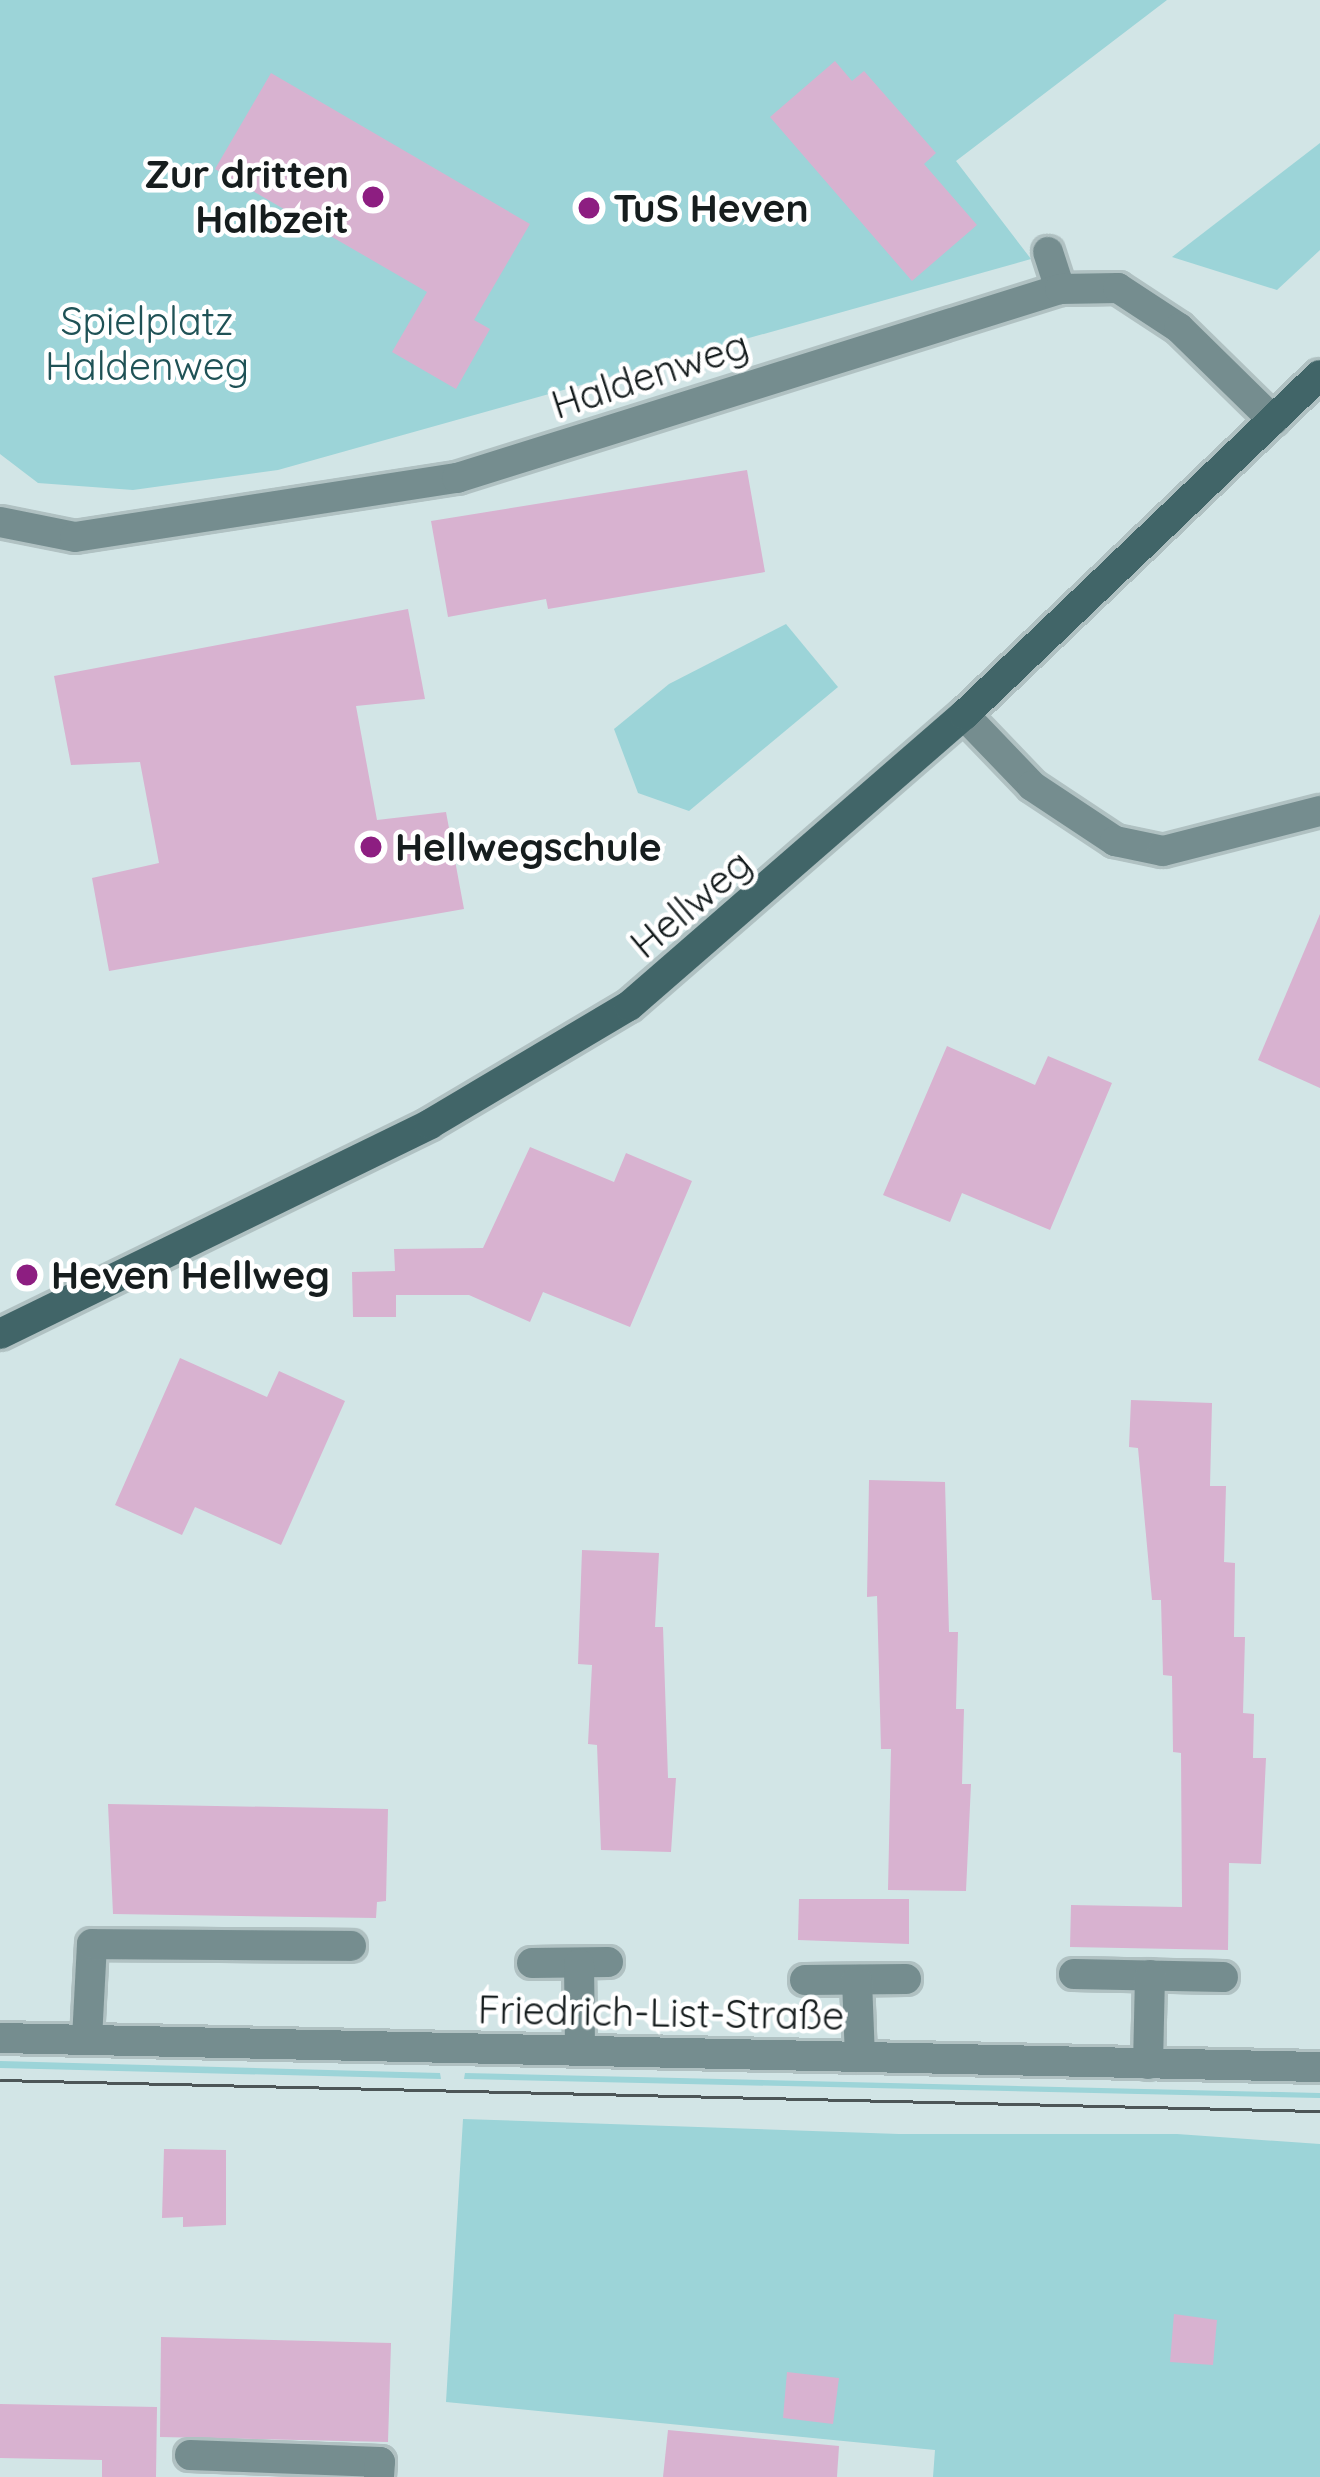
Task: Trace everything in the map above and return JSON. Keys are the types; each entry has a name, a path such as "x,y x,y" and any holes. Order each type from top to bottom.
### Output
{"street":[{"path":"1048,252 1060,289"},
{"name":"Haldenweg","path":"0,523 76,537 457,478 1060,289 1118,288 1179,328 1273,420"},
{"name":"Hellweg","path":"0,1334 430,1124 629,1006 964,715 1320,375"},
{"path":"964,715 1032,786 1115,841 1163,850 1320,811"},
{"path":"88,2039 92,1944 351,1946"},
{"path":"532,1964 593,1963 580,2049"},
{"path":"1074,1974 1223,1977"},
{"path":"1148,2064 1150,1975"},
{"path":"805,1980 906,1979"},
{"path":"856,1980 860,2057"},
{"name":"Friedrich-List-Straße","path":"0,2038 1320,2068"},
{"path":"190,2455 380,2462 380,2477"}],"green space":[{"name":"TuS Heven","path":"0,0 1167,0 956,161 1031,259 278,470 133,490 38,483 0,454"},
{"path":"1320,143 1320,250 1277,290 1172,257"},
{"path":"786,624 838,687 689,811 638,793 614,729 669,684"},
{"path":"0,2061 440,2073 441,2079 0,2068"},
{"path":"465,2073 1320,2093 1320,2098 464,2079"},
{"path":"463,2119 899,2134 1177,2134 1320,2144 1320,2477 933,2477 935,2450 446,2402"}],"building":[{"path":"835,61 852,81 864,71 936,153 924,164 977,225 912,281 770,117"},
{"name":"Zur dritten Halbzeit","path":"271,73 530,224 474,320 490,329 456,389 392,352 427,292 215,169"},
{"path":"747,470 765,572 548,609 546,599 448,617 431,521"},
{"path":"408,609 425,699 356,706 377,820 446,812 464,909 109,971 92,878 159,863 140,762 71,765 54,676"},
{"path":"1320,914 1320,1088 1258,1060"},
{"path":"947,1046 1035,1085 1048,1056 1112,1083 1050,1230 962,1193 950,1222 883,1195"},
{"path":"530,1147 614,1182 626,1153 692,1181 630,1327 543,1292 530,1322 469,1295 396,1295 396,1317 353,1317 352,1272 395,1271 394,1249 483,1248"},
{"path":"180,1358 267,1397 279,1371 345,1401 281,1545 195,1507 182,1535 115,1505"},
{"path":"1131,1400 1212,1403 1210,1486 1226,1486 1224,1562 1235,1563 1234,1637 1245,1637 1243,1713 1254,1714 1253,1758 1266,1758 1261,1864 1229,1863 1228,1950 1070,1947 1071,1905 1182,1907 1181,1753 1173,1752 1172,1676 1163,1675 1161,1600 1152,1600 1138,1448 1129,1447"},
{"path":"869,1480 945,1482 949,1632 958,1632 956,1709 964,1709 962,1784 971,1784 966,1891 888,1890 891,1749 881,1749 877,1596 867,1597"},
{"path":"582,1550 659,1553 655,1627 663,1627 668,1778 676,1778 671,1852 601,1850 597,1745 588,1744 592,1665 578,1664"},
{"path":"108,1804 388,1809 386,1901 377,1902 376,1918 113,1914"},
{"path":"799,1899 909,1899 909,1944 798,1940"},
{"path":"164,2149 226,2150 226,2225 183,2227 183,2217 162,2218"},
{"path":"1174,2314 1217,2320 1213,2365 1170,2362"},
{"path":"161,2337 391,2343 388,2442 160,2437"},
{"path":"787,2372 839,2378 833,2424 783,2418"},
{"path":"0,2404 157,2407 156,2477 102,2477 102,2460 0,2458"},
{"path":"668,2430 839,2446 837,2477 663,2477"}],"tram line":[{"path":"0,2080 1320,2111"}],"place":[{"name":"Zur dritten Halbzeit","path":"373,197"},
{"name":"TuS Heven","path":"589,208"},
{"name":"Hellwegschule","path":"371,847"},
{"name":"Heven Hellweg","path":"27,1275"}],"park label":[{"name":"Spielplatz Haldenweg","path":"147,344"}]}
